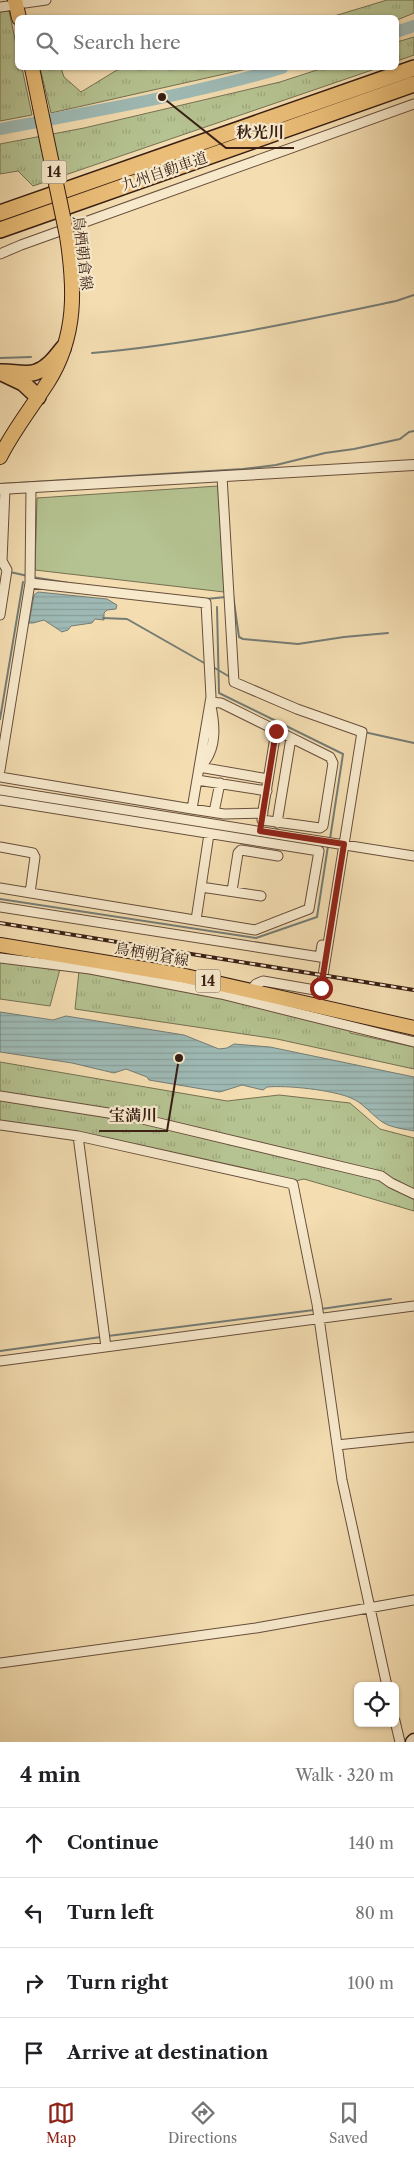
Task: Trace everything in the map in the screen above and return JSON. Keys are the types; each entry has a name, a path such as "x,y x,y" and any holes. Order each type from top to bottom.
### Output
{"highway":[{"name":"九州自動車道","path":"0,213 414,68"},
{"name":"九州自動車道","path":"0,230 414,84"},
{"path":"0,237 120,187"},
{"path":"0,205 17,207"},
{"path":"0,373 10,371 36,373 49,365 64,348"},
{"path":"0,373 23,383 38,397"},
{"path":"0,381 38,397"}],"main road":[{"name":"鳥栖朝倉線","path":"0,457 49,380 64,348 70,323 73,297 72,270 67,236 32,70"},
{"name":"鳥栖朝倉線","path":"0,945 144,968 251,990 414,1028"}],"street":[{"path":"12,4 46,0"},
{"path":"0,254 414,104"},
{"path":"0,615 7,570 2,561 2,489 414,465"},
{"path":"0,907 320,957 344,844 362,732 297,709 234,682 222,476"},
{"path":"0,770 30,583 32,488"},
{"path":"30,583 206,603 210,702 192,809"},
{"path":"0,777 192,809 262,817 277,823 320,828 322,826 333,763 330,757 222,703 210,702"},
{"path":"258,842 276,731"},
{"path":"277,823 291,738"},
{"path":"199,768 268,779"},
{"path":"197,780 267,791"},
{"path":"214,812 220,783"},
{"path":"0,790 414,856"},
{"path":"0,800 318,851 309,909 255,930 0,888"},
{"path":"196,920 209,834"},
{"path":"0,847 34,853 30,893"},
{"path":"232,891 238,853 241,850 278,856"},
{"path":"251,990 262,981 315,990 321,988 336,851"},
{"path":"201,887 261,896"},
{"path":"0,958 90,969 221,994 414,1042"},
{"path":"0,1096 134,1116 381,1176 390,1183 414,1194"},
{"path":"0,1126 78,1136 294,1184 318,1312 342,1480 386,1682"},
{"path":"78,1136 105,1340"},
{"path":"0,1361 105,1340 318,1312 414,1306"},
{"path":"337,1446 414,1437"},
{"path":"0,1663 256,1628 414,1600"},
{"path":"396,1727 400,1742"}],"green space":[{"path":"387,0 414,0 414,13 399,19 399,15 338,15"},
{"path":"9,11 15,40 15,70 22,70 32,115 0,121 0,12"},
{"path":"414,37 414,55 399,60 399,41"},
{"path":"40,70 62,70 64,77 81,92 117,70 242,70 51,113"},
{"path":"317,70 372,70 33,186 18,171 0,174 0,144 84,128 280,82"},
{"path":"218,486 224,592 35,570 37,498"},
{"path":"0,962 60,969 50,1006 0,999"},
{"path":"79,971 165,978 352,1019 350,1033 414,1047 414,1069 277,1039 75,1009"},
{"path":"0,1062 227,1101 279,1095 350,1103 380,1129 414,1138 414,1211 304,1179 295,1181 0,1122"}],"water":[{"path":"38,592 107,599 117,605 116,609 107,610 104,613 104,620 95,619 92,623 71,626 68,630 62,632 44,620 29,623 34,595"},
{"path":"0,1012 53,1020 66,1016 184,1035 219,1049 227,1048 234,1044 270,1047 414,1077 414,1131 387,1125 356,1100 333,1093 286,1087 267,1087 263,1090 242,1085 220,1092 149,1080 147,1077 126,1069 114,1073 72,1063 0,1052"}],"waterway":[{"path":"399,31 414,26"},
{"path":"0,129 177,94 275,70"},
{"path":"92,353 245,332 396,301 414,295"},
{"path":"0,358 31,357"},
{"path":"0,484 243,469 276,465 325,453 400,439 409,432 414,431"},
{"path":"10,572 28,576"},
{"path":"32,577 75,584"},
{"path":"0,719 23,582"},
{"path":"233,595 239,637 243,639 298,644 388,633"},
{"path":"206,599 226,597"},
{"path":"217,607 219,693 343,754 330,839"},
{"path":"103,618 127,619 206,664"},
{"path":"213,667 230,677"},
{"path":"364,732 414,743"},
{"path":"0,899 256,938 317,917 328,846"},
{"path":"321,1309 391,1299"},
{"path":"108,1336 314,1310"},
{"path":"0,1351 101,1337"}],"railway":[{"path":"0,923 414,990"}],"place":[{"name":"秋光川","path":"162,97"},
{"name":"宝満川","path":"179,1058"}],"route":[{"path":"276,731 260,831 344,844 321,988"}]}
